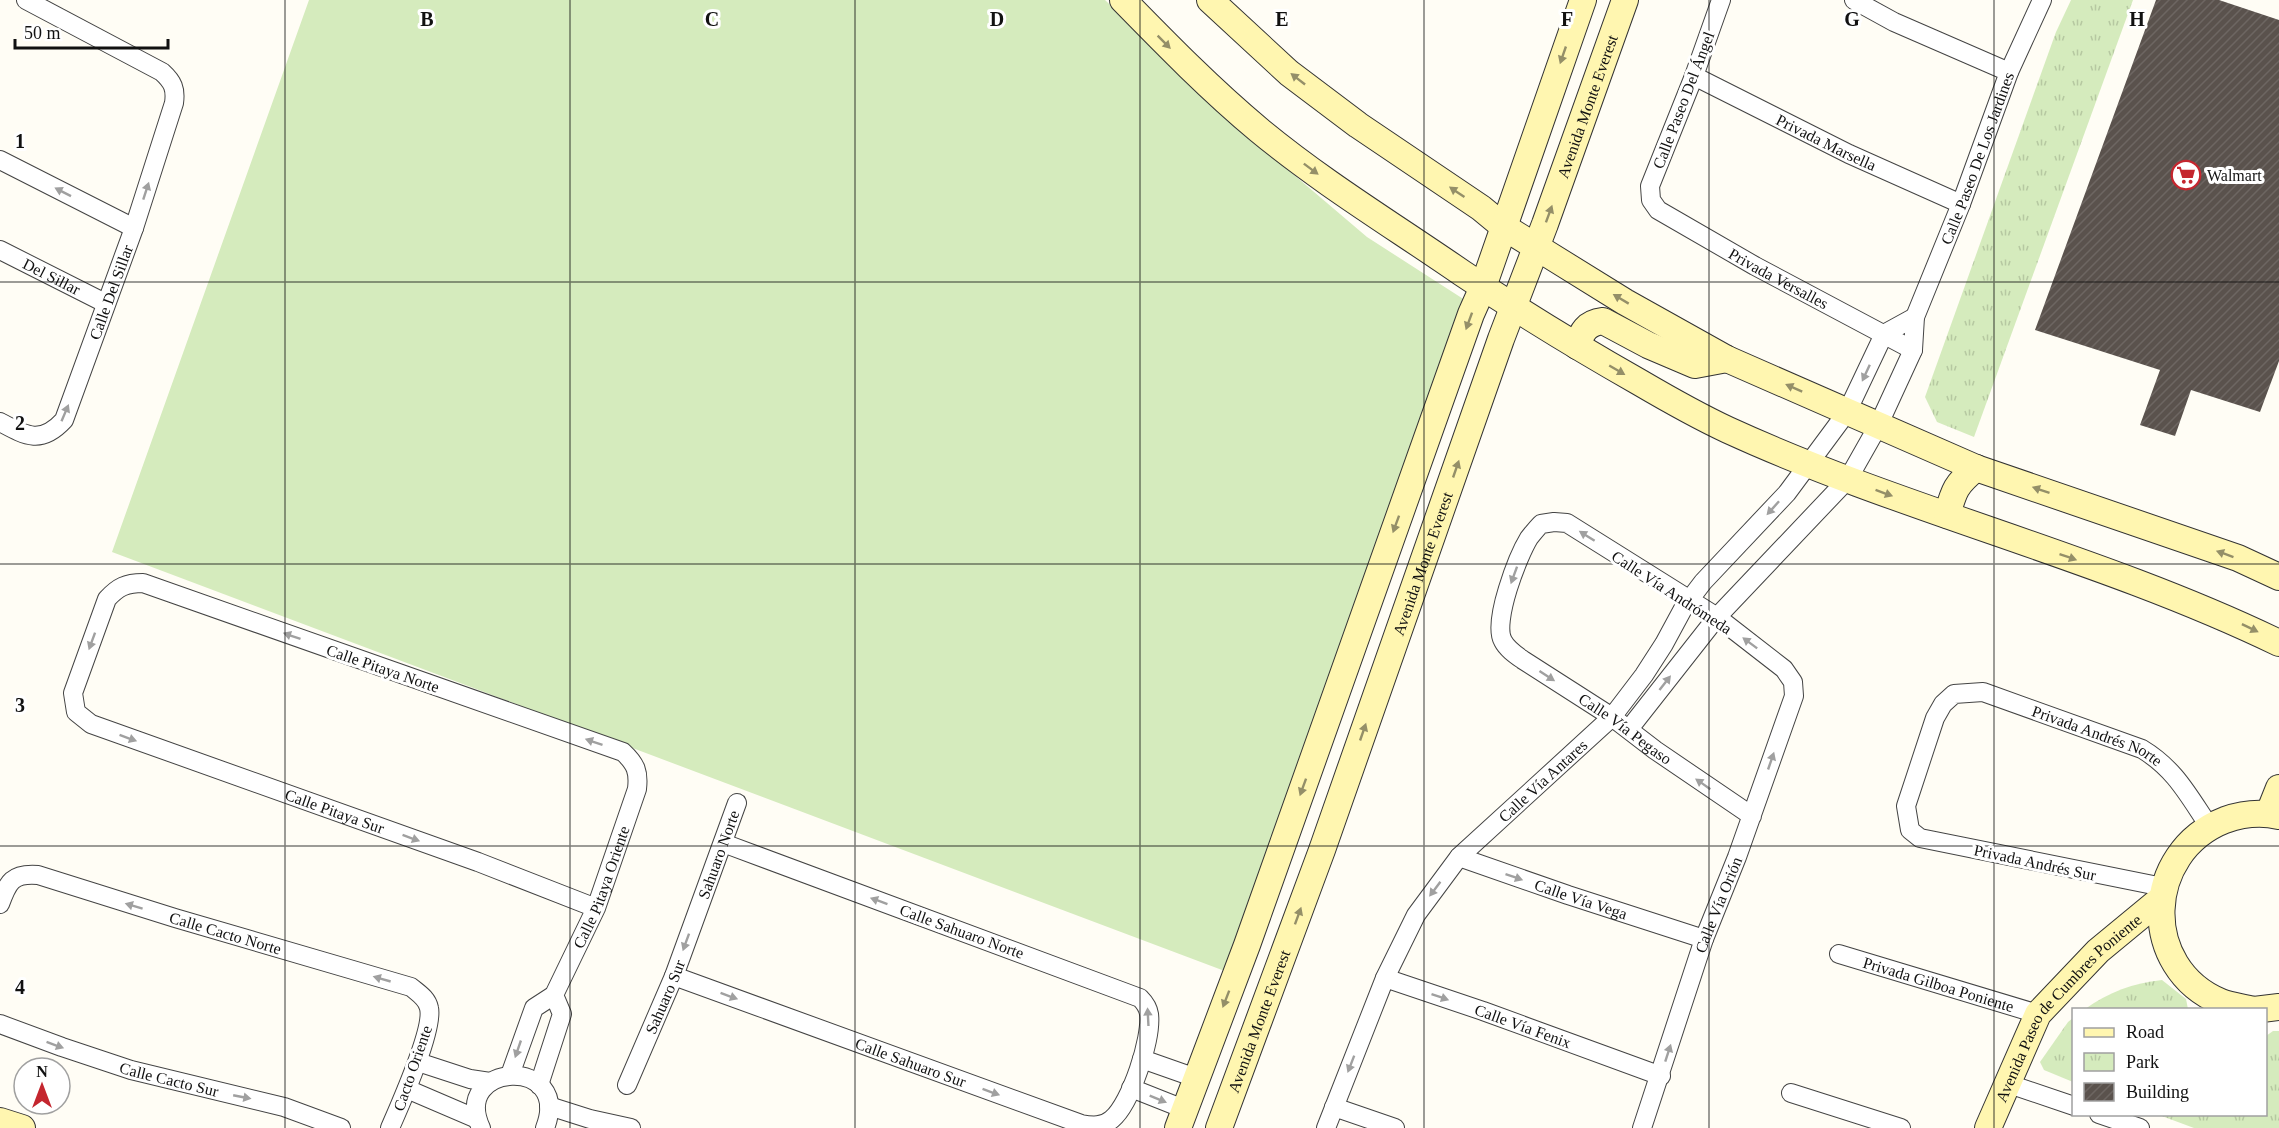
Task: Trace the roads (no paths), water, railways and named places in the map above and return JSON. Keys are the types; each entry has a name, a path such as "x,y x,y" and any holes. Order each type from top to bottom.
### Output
{"street":[{"name":"Calle Del Sillar","path":"0,422 21,433 37,436 52,433 63,420 134,228 176,92 172,81 162,72 26,0"},
{"path":"1123,0 1188,66 1259,130 1335,188 1513,308 1576,346 1726,429 1810,465 2131,579 2216,612 2279,642"},
{"path":"1210,0 1298,79 1358,125 1481,208 1503,227 1624,302 1727,359 1976,468 2238,558 2279,577"},
{"path":"1137,1074 1181,1119 1247,945 1471,314 1483,287 1583,0"},
{"name":"Avenida Monte Everest","path":"1219,1128 1322,850 1513,308 1625,0"},
{"name":"Calle Paseo Del Ángel","path":"1652,200 1650,186 1694,76 1721,0"},
{"path":"1854,0 1894,22 2008,72"},
{"name":"Calle Paseo De Los Jardines","path":"1848,480 1878,426 1913,350 1915,317 1961,204 2008,72 2042,0"},
{"name":"Privada Marsella","path":"1694,76 1849,154 1961,204"},
{"path":"0,160 134,228"},
{"name":"Privada Versalles","path":"1652,200 1658,210 1735,255 1913,350"},
{"name":"Del Sillar","path":"0,250 105,303"},
{"path":"1810,465 1847,412 1884,334 1915,317"},
{"path":"1576,346 1586,327 1603,321 1648,345 1695,365 1727,359"},
{"name":"Calle Vía Antares","path":"1326,1128 1384,978 1416,915 1459,857 1612,717 1644,675 1689,600 1717,566 1765,517 1810,465"},
{"path":"1947,515 1960,480 1976,468"},
{"path":"1629,729 1717,617 1848,480"},
{"name":"Calle Vía Andrómeda","path":"1502,640 1499,627 1502,608 1530,537 1541,524 1567,523 1717,617 1784,669 1793,682"},
{"name":"Calle Pitaya Norte","path":"76,712 73,693 107,599 116,589 129,583 143,584 623,752 634,762 639,775"},
{"name":"Calle Vía Pegaso","path":"1502,640 1523,660 1612,717 1664,756 1752,816"},
{"name":"Calle Vía Orión","path":"1642,1128 1661,1076 1704,939 1752,816 1794,696 1793,682"},
{"name":"Privada Andrés Norte","path":"1910,830 1906,806 1935,717 1943,704 1954,694 1983,692 2142,749 2160,760 2175,776 2210,826"},
{"name":"Calle Pitaya Sur","path":"76,712 91,724 478,862 596,908"},
{"name":"Calle Pitaya Oriente","path":"510,1075 534,1008 554,995 596,908 637,789 639,775"},
{"path":"2245,1008 2222,1002 2194,986 2174,961 2162,931 2162,893 2173,863 2189,842 2210,826 2238,815 2274,815 2279,788"},
{"name":"Sahuaro Norte","path":"699,908 737,803"},
{"name":"Privada Andrés Sur","path":"1910,830 1920,838 2132,882 2162,893"},
{"name":"Calle Sahuaro Norte","path":"723,843 1130,992 1147,1006 1149,1014 1137,1074"},
{"name":"Calle Vía Vega","path":"1459,857 1568,896 1704,939"},
{"name":"Calle Cacto Norte","path":"0,904 7,886 14,878 25,874 38,875 411,987 424,996 429,1008"},
{"name":"Avenida Paseo de Cumbres Poniente","path":"1988,1128 2038,1014 2098,951 2162,893"},
{"name":"Sahuaro Sur","path":"627,1085 674,976 699,908"},
{"name":"Privada Gilboa Poniente","path":"1839,954 2038,1014"},
{"name":"Calle Sahuaro Sur","path":"674,976 1081,1124 1093,1126 1104,1124 1112,1119 1137,1074"},
{"name":"Calle Vía Fenix","path":"1384,978 1483,1011 1661,1076"},
{"path":"539,1085 562,1014 554,995"},
{"name":"Cacto Oriente","path":"390,1128 418,1062 429,1022 429,1008"},
{"name":"Calle Cacto Sur","path":"0,1024 131,1070 273,1104 341,1128"},
{"path":"418,1062 470,1079 490,1082"},
{"path":"1137,1074 1196,1078 1231,1093"},
{"path":"407,1089 479,1124 479,1099 490,1082 499,1077 520,1075 539,1085 546,1095 549,1118 545,1128"},
{"path":"2006,1083 2072,1106"},
{"path":"1791,1093 1901,1128"},
{"path":"549,1106 622,1127"},
{"path":"1334,1107 1395,1128"},
{"path":"2105,1116 2140,1128"},
{"path":"0,1121 22,1128"}],"place":[{"name":"Walmart","path":"2186,175"}]}
